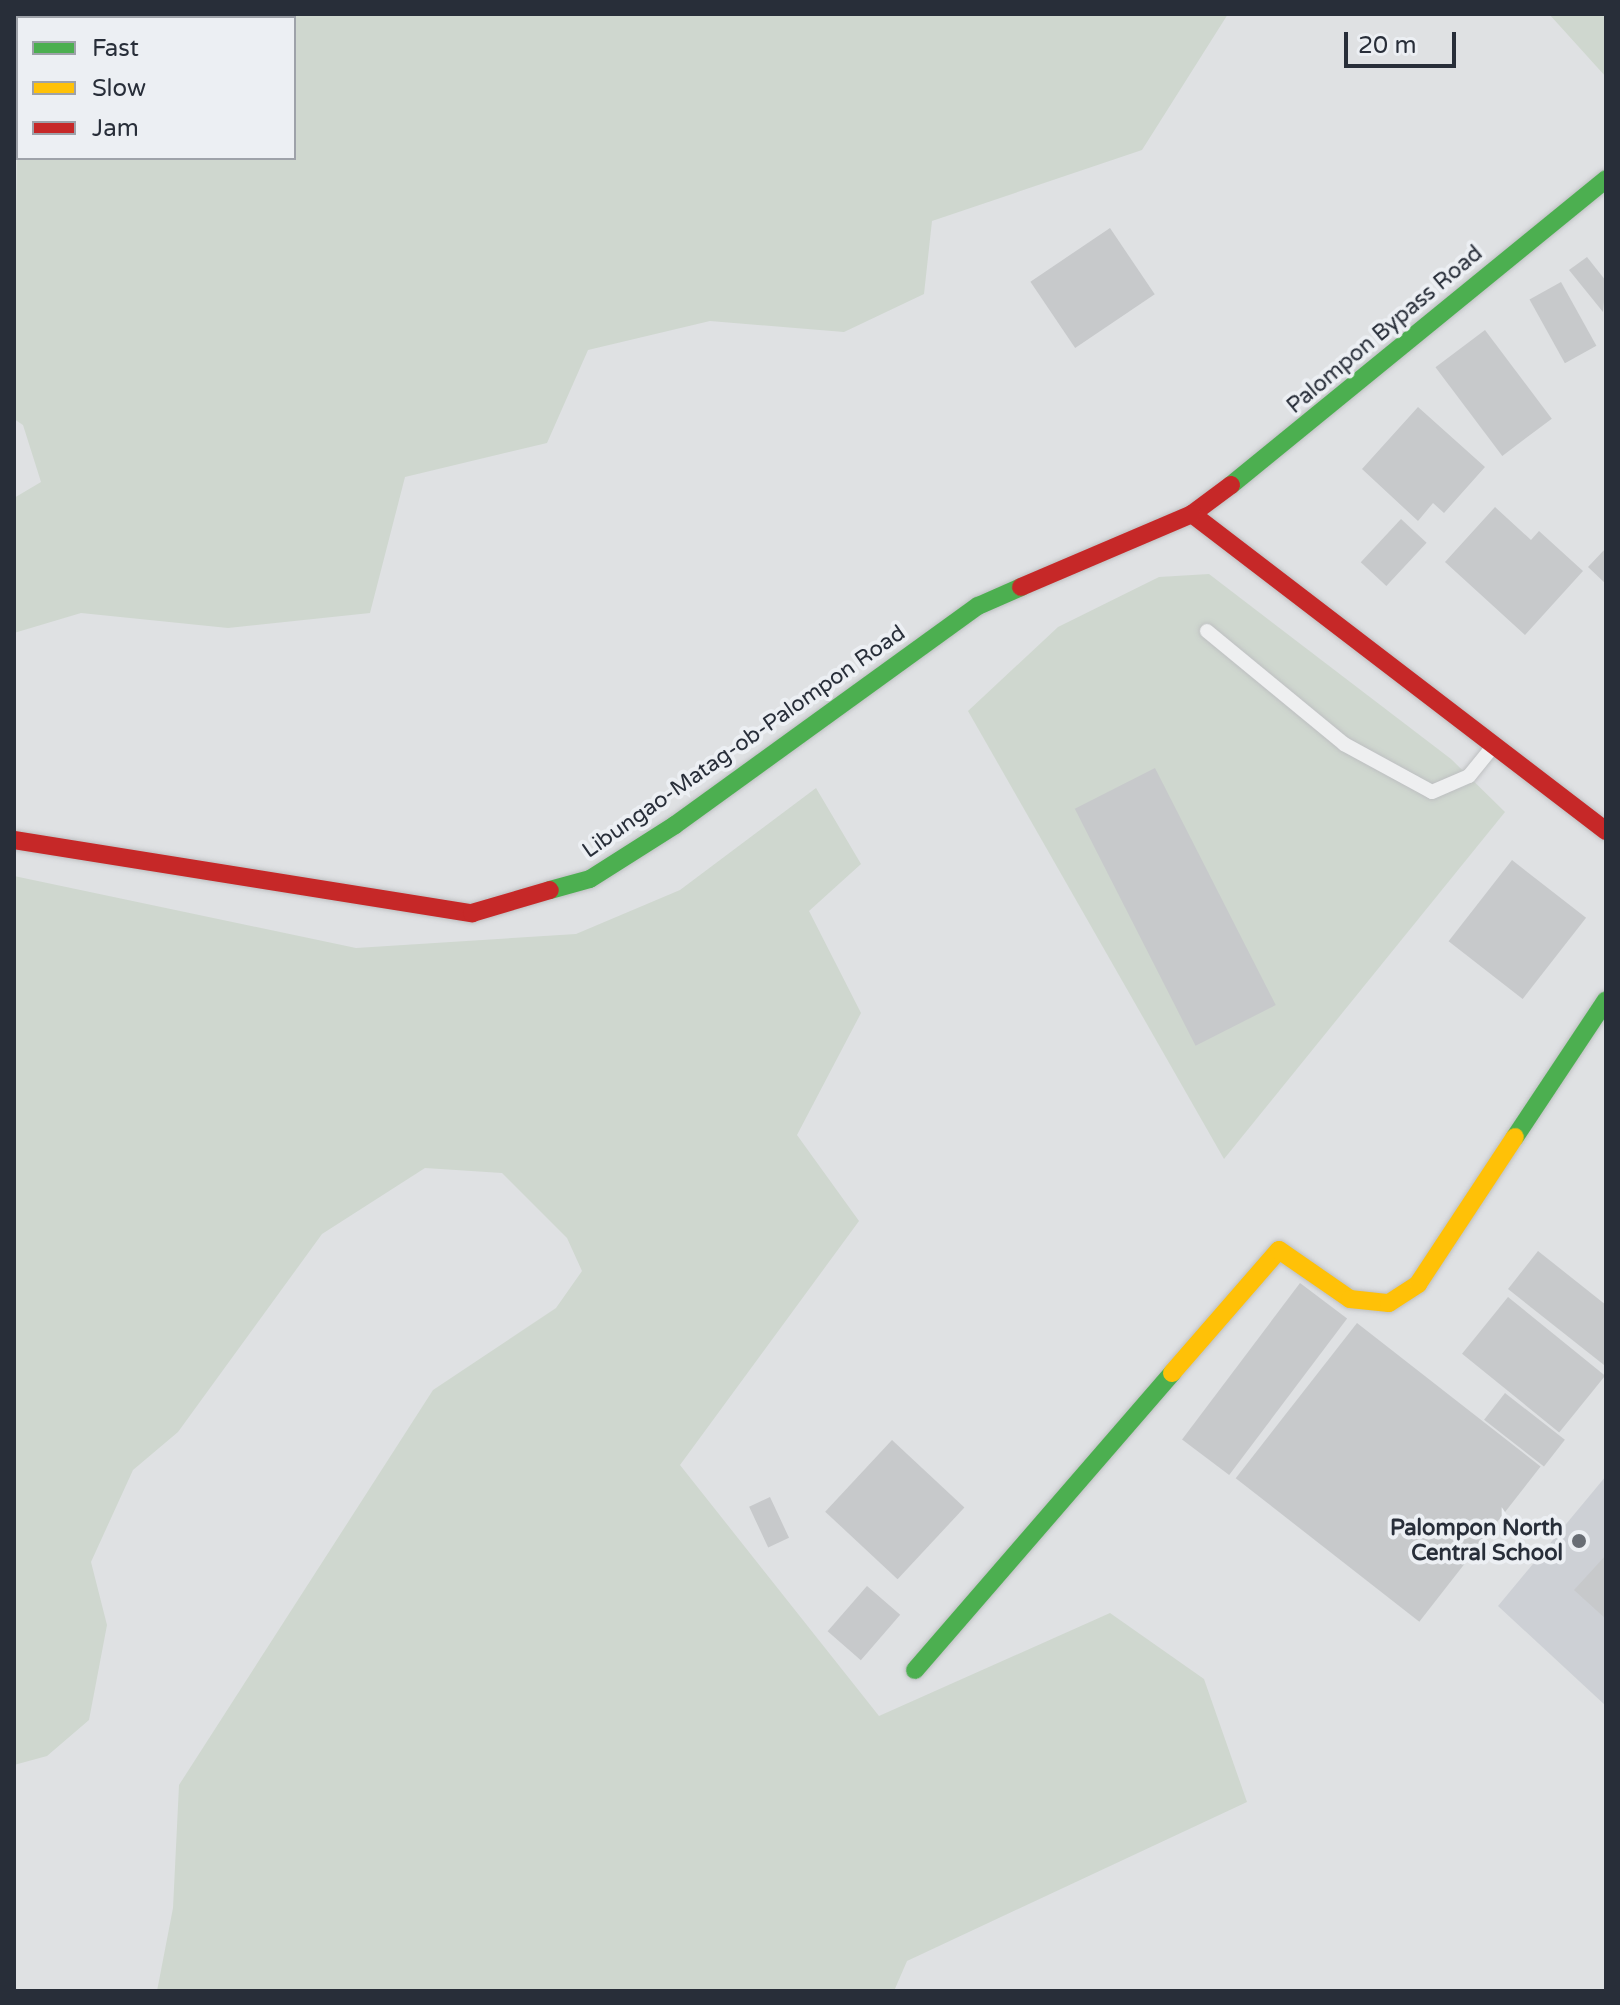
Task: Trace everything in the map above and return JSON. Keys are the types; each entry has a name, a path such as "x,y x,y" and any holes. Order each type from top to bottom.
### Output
{"main road":[{"name":"Palompon Bypass Road","path":"1192,514 1307,428 1606,179"},
{"path":"1192,514 1606,831"},
{"name":"Libungao-Matag-ob-Palompon Road","path":"14,840 472,913 590,879 675,825 978,606 1192,514"},
{"path":"915,1670 1279,1250 1350,1299 1389,1303 1418,1284 1606,1000"}],"lane":[{"path":"1207,631 1344,744 1432,792 1469,776 1494,745"}],"shaded area":[{"path":"1228,14 1142,150 932,221 924,294 844,332 710,321 588,350 547,443 405,477 370,613 228,628 81,613 14,633 14,498 41,482 23,425 14,419 17,160 296,160 296,16 30,16"},
{"path":"1549,14 1606,14 1606,77"},
{"path":"1209,574 1451,759 1505,812 1224,1159 968,711 1058,627 1159,577"},
{"path":"816,788 861,864 809,911 861,1013 797,1135 859,1221 680,1465 879,1716 1110,1613 1204,1679 1247,1802 907,1961 894,1991 157,1991 173,1908 179,1785 433,1390 556,1308 582,1271 567,1238 502,1173 425,1168 322,1234 178,1432 133,1470 91,1562 107,1625 89,1720 47,1756 14,1765 14,876 356,948 576,934 680,890"},
{"name":"Palompon North Central School","path":"1606,1476 1606,1706 1498,1606"}],"building":[{"path":"1110,228 1155,294 1075,348 1030,282"},
{"path":"1587,257 1606,281 1603,312 1569,270"},
{"path":"1561,282 1596,346 1565,363 1530,299"},
{"path":"1485,330 1552,419 1502,456 1435,367"},
{"path":"1418,407 1485,467 1444,513 1433,503 1418,521 1362,469"},
{"path":"1495,507 1531,540 1539,531 1583,571 1525,635 1445,562"},
{"path":"1401,519 1427,543 1386,586 1361,562"},
{"path":"1606,548 1606,584 1588,567"},
{"path":"1155,768 1276,1005 1196,1046 1075,809"},
{"path":"1512,860 1586,918 1523,999 1449,941"},
{"path":"1538,1251 1606,1305 1604,1365 1508,1289"},
{"path":"1300,1283 1347,1319 1229,1475 1182,1440"},
{"path":"1508,1297 1605,1376 1559,1432 1462,1354"},
{"path":"1357,1323 1541,1466 1419,1622 1236,1478"},
{"path":"1505,1393 1565,1440 1544,1467 1484,1420"},
{"path":"892,1440 964,1508 898,1579 825,1512"},
{"path":"770,1497 789,1538 768,1548 749,1507"},
{"path":"1606,1555 1606,1619 1574,1590"},
{"path":"867,1586 900,1615 861,1660 828,1631"}],"traffic: fast":[{"path":"1231,485 1606,179"},
{"path":"550,890 590,879 675,825 978,606 1021,587"},
{"path":"1515,1137 1606,1000"},
{"path":"915,1670 1172,1373"}],"traffic: slow":[{"path":"1172,1373 1279,1250 1350,1299 1389,1303 1418,1284 1515,1137"}],"traffic: jam":[{"path":"1231,485 1192,514 1606,831"},
{"path":"1021,587 1192,514"},
{"path":"14,840 472,913 550,890"}],"place":[{"name":"Palompon North Central School","path":"1579,1541"}]}
